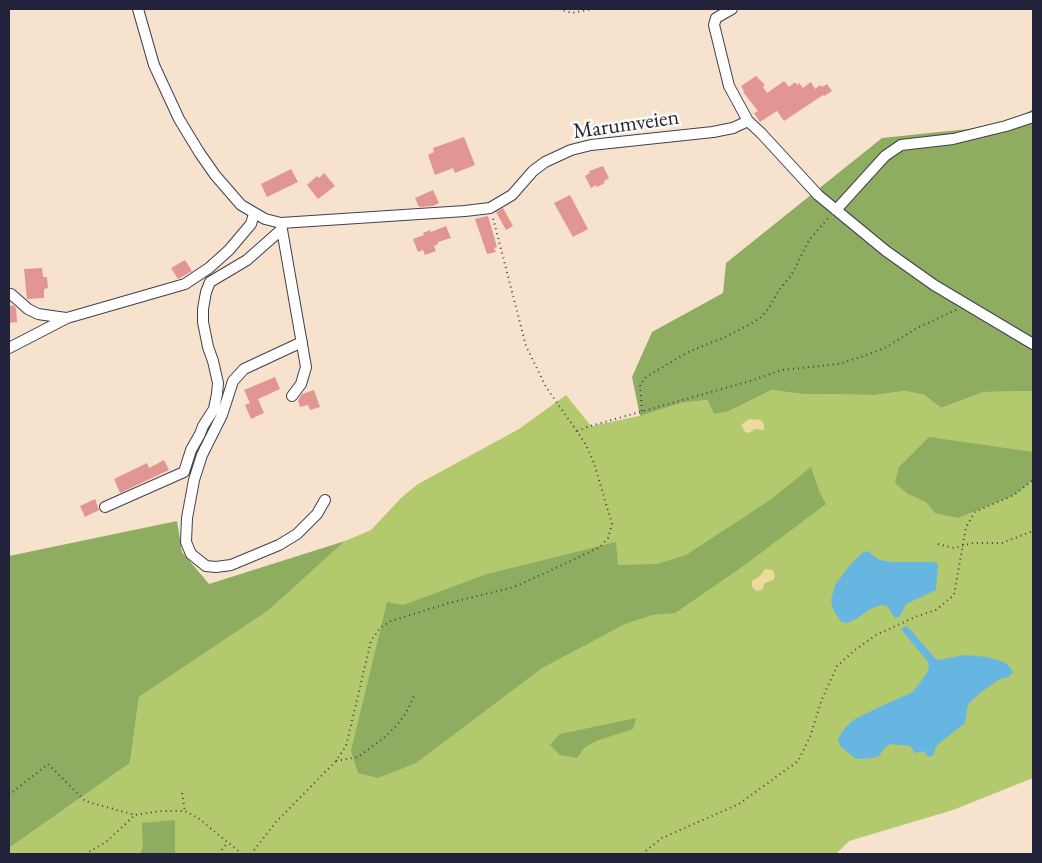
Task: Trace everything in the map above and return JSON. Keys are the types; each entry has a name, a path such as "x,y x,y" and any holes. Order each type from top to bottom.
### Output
{"street":[{"name":"Marumveien","path":"138,9 154,65 179,119 215,175 241,205 265,220 281,226 490,208 512,195 532,172 545,162 571,150 591,145 713,132 733,128 748,121"},
{"path":"732,9 716,18 714,25 730,86 748,121 818,195 886,251 918,274 1033,344"},
{"path":"836,210 885,156 901,145 953,139 1006,126 1033,117"},
{"path":"9,348 67,318 185,284 209,268 229,250 251,224 254,214"},
{"path":"210,282 248,260 281,226"},
{"path":"281,226 306,367 301,384 292,396"},
{"path":"105,507 184,472 191,450 214,409 218,382 204,332 202,309 210,282 209,268"},
{"path":"10,294 28,309 38,314 47,317 67,318"},
{"path":"302,342 244,369 233,381 222,416 202,455 194,480 187,518 186,542 191,554 206,566 231,565 279,545 297,534 317,514 325,500"}],"path":[{"path":"559,9 572,13 593,9"},
{"path":"251,854 276,822 336,761 346,746 371,641 380,628 391,621 514,587 600,547 608,538 612,524 594,463 585,443 546,387 526,346 490,208"},
{"path":"642,411 640,385 646,377 688,352 725,337 760,318 791,276 809,240 836,210"},
{"path":"577,431 747,382 782,370 838,364 864,356 885,348 917,328 968,305"},
{"path":"642,854 662,838 739,804 798,761 810,736 822,699 837,666 876,635 915,617 936,610 954,596 966,527 975,512 1014,495 1033,480"},
{"path":"938,544 954,548 973,543 1002,543 1033,531"},
{"path":"336,761 358,757 385,738 398,726 416,694"},
{"path":"9,795 48,764 85,801 135,815 160,811 185,811 198,818 242,854"},
{"path":"182,793 185,811"},
{"path":"85,854 106,842 135,815"},
{"path":"219,854 227,843"}],"green space":[{"path":"1033,109 1033,391 984,392 941,408 924,395 905,391 875,395 802,394 772,390 727,412 714,414 707,400 681,403 640,416 632,377 652,332 723,293 726,263 882,138 1007,125"},
{"path":"772,390 802,394 875,395 905,391 924,395 941,408 984,392 1033,391 1033,778 953,810 849,841 836,854 9,854 9,848 130,763 139,697 269,610 345,541 371,530 402,497 418,484 519,429 566,395 591,426 639,416 681,403 707,400 714,414 727,412"},
{"path":"929,437 1033,452 1033,480 1014,495 958,518 935,513 926,502 908,494 895,483 899,467"},
{"path":"811,467 819,491 826,504 742,567 675,613 652,615 625,624 542,668 416,763 378,778 358,773 351,751 387,602 403,605 487,574 616,542 618,565 657,564 686,555 770,500"},
{"path":"177,521 182,552 209,584 345,541 269,610 139,697 130,763 9,848 9,556"},
{"path":"636,718 633,729 596,741 584,748 577,758 560,755 550,745 560,734"},
{"path":"175,820 175,854 140,854 143,847 142,823"}],"sand":[{"path":"749,419 761,420 764,424 764,430 755,429 749,433 745,432 741,425"},
{"path":"765,569 773,570 775,577 773,580 765,583 762,590 756,591 752,587 752,581 760,576"}],"water":[{"path":"867,551 880,560 892,562 933,562 938,564 936,590 906,604 900,616 895,618 887,606 882,605 870,609 847,623 841,622 833,609 831,600 835,585 850,565 862,553"},
{"path":"907,626 938,660 965,655 987,657 1004,662 1013,672 1008,677 1000,679 981,692 968,704 965,723 936,746 934,755 928,757 924,751 915,753 910,746 891,744 885,747 879,756 856,759 840,746 838,739 845,728 853,720 913,692 927,673 928,662 901,629"}],"building":[{"path":"756,76 765,85 763,87 767,93 784,81 789,87 795,82 797,85 799,83 803,88 811,82 815,89 820,85 822,87 827,84 832,91 784,121 777,111 760,122 754,113 758,111 743,92 741,86"},
{"path":"464,137 475,165 455,173 453,168 435,175 428,155 434,152 433,148"},
{"path":"603,166 609,178 604,181 605,183 591,188 585,176 590,173 589,171"},
{"path":"291,169 298,182 267,197 261,184"},
{"path":"324,173 335,186 318,199 307,185 317,176 319,178"},
{"path":"433,190 439,203 433,206 419,207 415,198"},
{"path":"570,195 588,229 573,237 554,203"},
{"path":"503,208 513,226 506,230 496,212"},
{"path":"488,216 497,247 494,248 496,252 487,254 475,219"},
{"path":"446,226 451,238 438,242 434,246 436,251 425,255 423,250 418,252 413,239 424,235 423,233 430,230 431,232"},
{"path":"185,260 192,271 178,279 171,268"},
{"path":"42,268 43,277 47,277 48,288 44,289 44,298 27,299 24,269"},
{"path":"13,305 16,308 17,322 9,323 9,306"},
{"path":"275,377 280,389 258,399 264,413 251,419 245,405 250,403 244,390"},
{"path":"314,390 320,407 310,410 308,405 300,407 298,400 302,394"},
{"path":"164,460 169,470 120,493 114,479 147,463 149,468"},
{"path":"95,499 99,510 85,517 80,506"}]}
